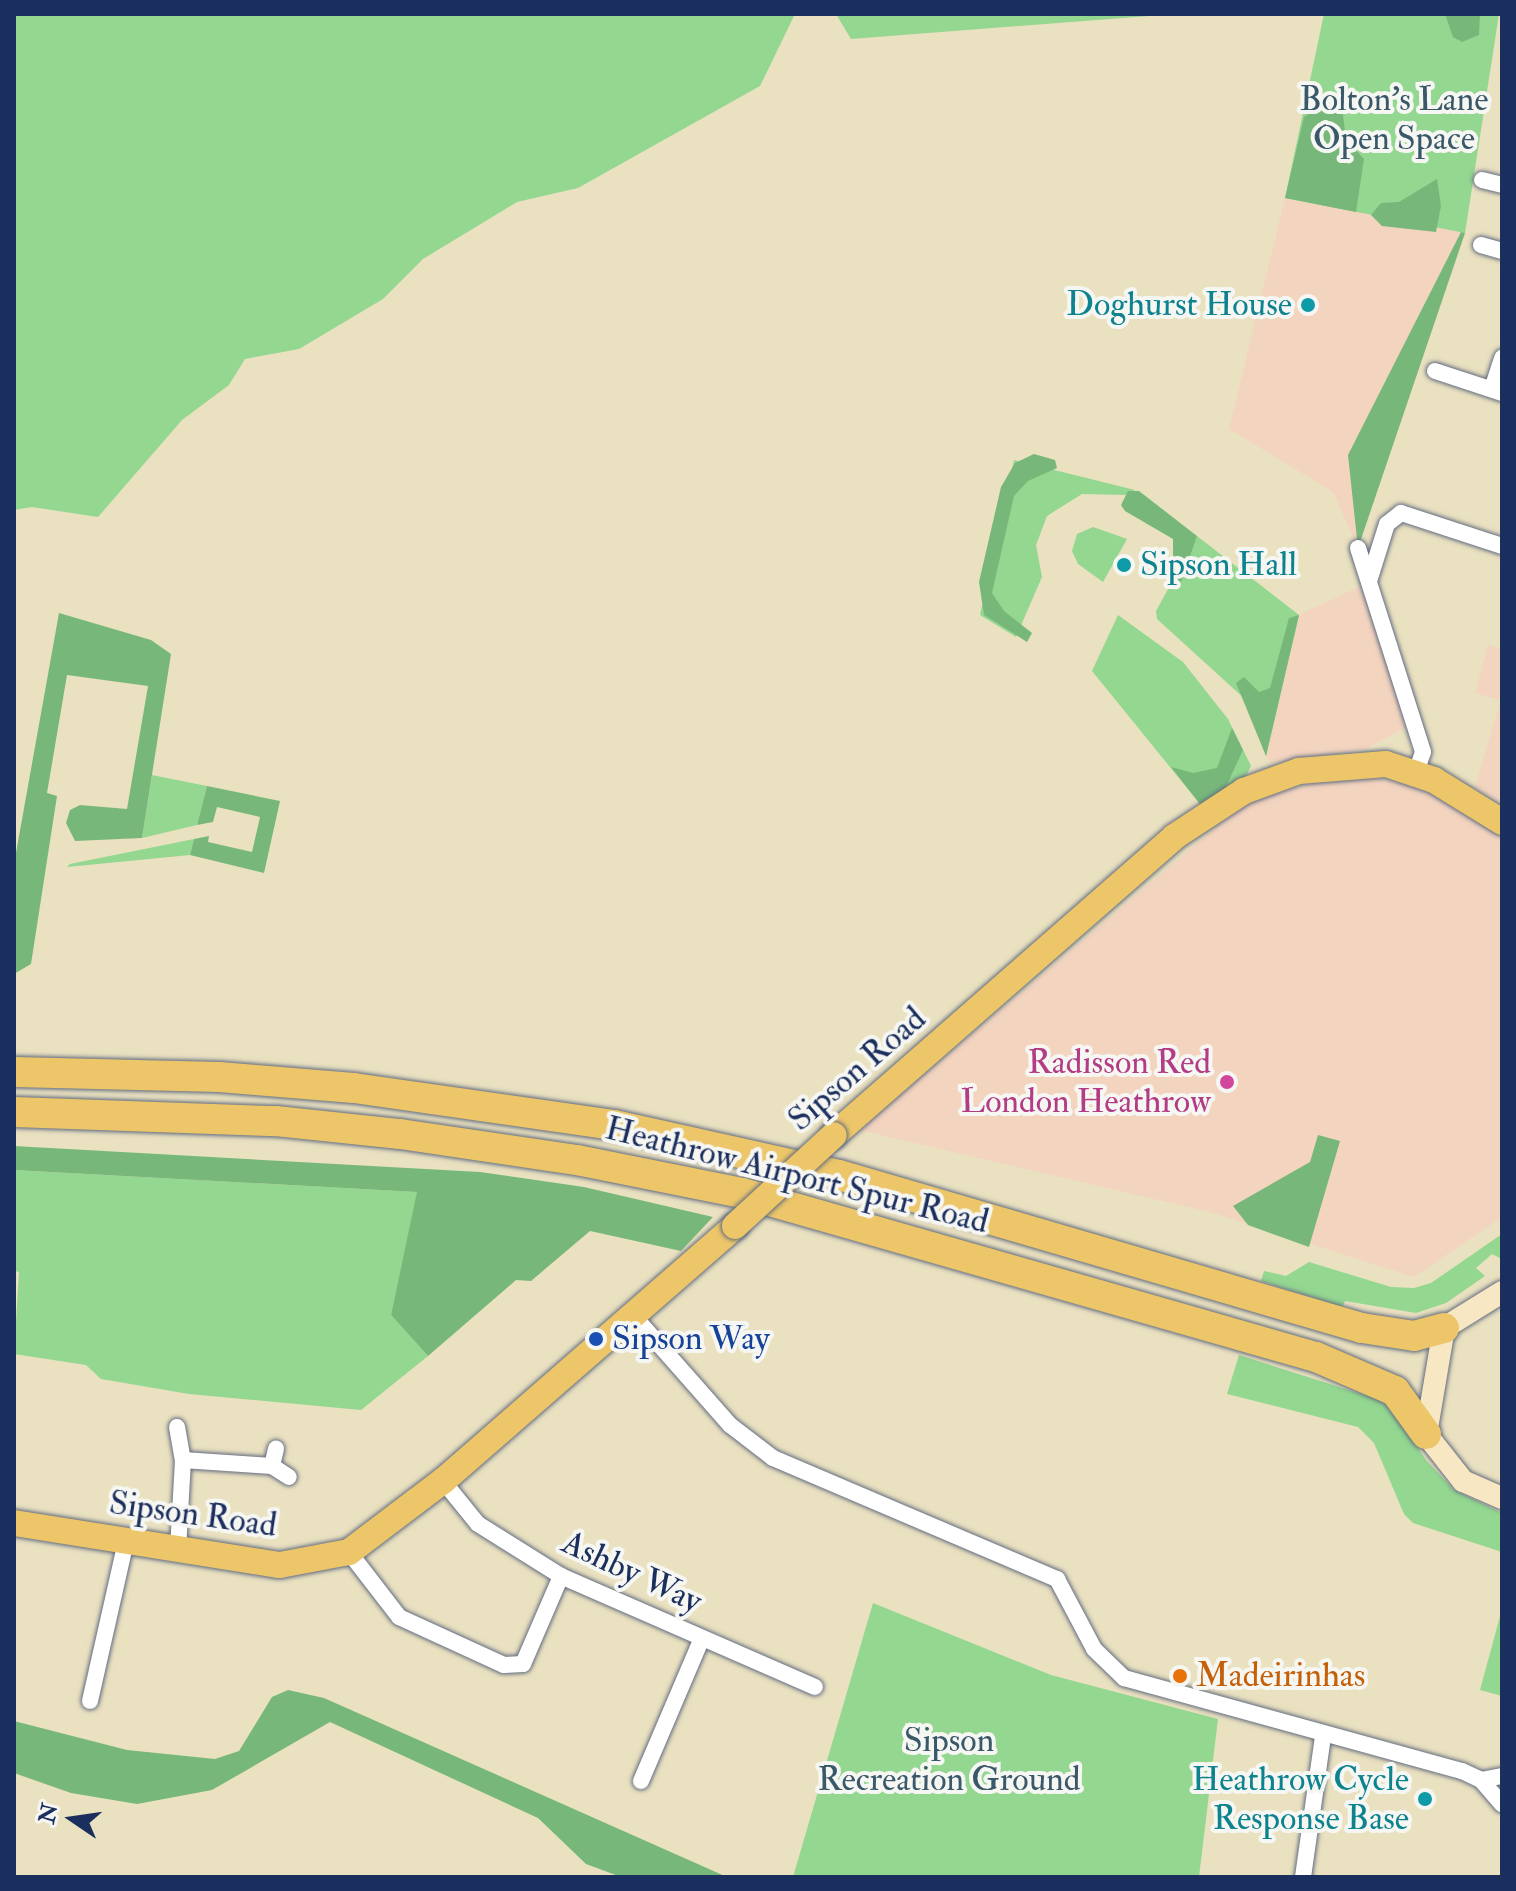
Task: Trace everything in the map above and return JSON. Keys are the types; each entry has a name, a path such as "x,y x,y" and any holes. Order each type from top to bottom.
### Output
{"highway":[{"name":"Heathrow Airport Spur Road","path":"14,1072 219,1077 339,1087 598,1122 839,1175 1362,1328 1414,1336 1444,1328"},
{"name":"Heathrow Airport Spur Road","path":"14,1112 276,1121 400,1134 577,1160 742,1193 1148,1307 1365,1374 1395,1391 1426,1434"}],"main road":[{"name":"Sipson Road","path":"14,1523 280,1565 349,1552 443,1481 735,1226 834,1135 1213,808 1299,771 1375,764 1416,772 1502,822"}],"street":[{"path":"1482,180 1502,185"},
{"path":"1481,245 1502,251"},
{"path":"1435,371 1497,391 1502,358"},
{"path":"1369,583 1387,524 1401,513 1502,546"},
{"path":"1358,548 1423,752 1416,772"},
{"path":"1498,1300 1444,1328 1426,1434 1463,1481 1502,1498"},
{"path":"633,1315 730,1425 773,1458 1057,1579 1094,1649 1124,1678 1481,1780 1502,1776"},
{"path":"177,1427 183,1460 178,1549"},
{"path":"272,1466 276,1448"},
{"path":"183,1460 272,1466 289,1477"},
{"name":"Ashby Way","path":"443,1481 478,1524 561,1576 815,1687"},
{"path":"90,1701 126,1541"},
{"path":"349,1552 399,1617 504,1665 523,1664 561,1576"},
{"path":"641,1781 702,1638"},
{"path":"1303,1877 1323,1736"},
{"path":"1481,1780 1502,1804"}],"shaded area":[{"path":"1285,198 1466,231 1358,548 1333,492 1229,429"},
{"path":"1365,584 1408,726 1365,749 1271,763 1266,756 1299,615"},
{"path":"1488,645 1502,649 1502,804 1475,787 1501,700 1475,693"},
{"path":"1371,778 1425,786 1502,834 1502,1217 1414,1277 1210,1212 859,1130 1246,802 1312,783"}],"green space":[{"path":"14,14 795,14 760,86 578,188 517,202 423,259 383,299 299,349 245,359 229,385 182,420 98,517 32,507 14,510"},
{"path":"836,14 1175,14 851,39"},
{"name":"Bolton's Lane Open Space","path":"1324,14 1499,14 1465,233 1285,198"},
{"path":"1445,14 1480,14 1479,35 1462,42 1453,37"},
{"path":"1319,107 1342,107 1346,139 1364,159 1356,212 1285,198 1304,117"},
{"path":"1437,179 1441,206 1436,232 1382,226 1371,215 1381,203 1399,202"},
{"path":"1461,232 1465,233 1358,548 1348,455"},
{"path":"1034,454 1055,460 1057,468 1028,481 1014,496 992,593 1004,611 1032,633 1027,642 984,615 979,582 1001,487 1015,463"},
{"path":"1014,460 1135,490 1126,495 1082,494 1047,516 1036,545 1042,577 1016,637 980,615"},
{"path":"1128,491 1139,491 1197,536 1181,582 1173,577 1173,539 1125,511 1121,505"},
{"path":"1093,527 1127,539 1103,582 1078,564 1072,551 1077,534"},
{"path":"1197,536 1299,615 1266,756 1246,700 1157,619 1156,611"},
{"path":"59,613 151,640 171,654 142,838 75,841 66,823 70,810 80,805 127,809 148,686 67,675 47,793 57,796 31,964 14,974 14,864"},
{"path":"1118,615 1183,662 1228,719 1251,766 1244,780 1200,804 1092,671"},
{"path":"1299,615 1266,756 1236,683 1244,677 1259,692 1270,688 1289,618"},
{"path":"1232,728 1243,750 1224,791 1200,804 1171,767 1193,773 1217,768"},
{"path":"152,775 207,786 197,825 142,838"},
{"path":"207,786 280,801 264,873 190,855 194,839 209,836 208,842 252,852 260,817 217,807 213,822 197,825"},
{"path":"194,839 190,855 67,867 70,864"},
{"path":"1318,1135 1340,1141 1309,1247 1248,1225 1233,1206 1310,1162"},
{"path":"14,1146 480,1172 584,1187 713,1217 681,1251 590,1231 531,1281 516,1280 428,1356 391,1315 417,1192 14,1170"},
{"path":"14,1170 418,1192 391,1315 428,1356 361,1410 189,1394 101,1379 86,1365 14,1354 19,1272 14,1271"},
{"path":"1502,1234 1502,1259 1492,1254 1476,1268 1485,1276 1446,1303 1416,1313 1345,1301 1343,1306 1336,1305 1261,1281 1264,1271 1286,1276 1309,1262 1391,1287 1414,1288 1431,1283"},
{"path":"1239,1355 1377,1399 1393,1410 1426,1460 1454,1490 1502,1513 1502,1552 1413,1523 1404,1514 1374,1443 1358,1427 1227,1394"},
{"name":"Sipson Recreation Ground","path":"873,1603 1051,1675 1218,1719 1199,1877 793,1877"},
{"path":"1502,1609 1502,1696 1480,1690"},
{"path":"288,1690 324,1698 727,1877 621,1877 586,1864 538,1818 330,1722 212,1790 137,1804 71,1793 14,1773 14,1721 127,1750 215,1759 239,1751 272,1697"}],"place":[{"name":"Doghurst House","path":"1308,305"},
{"name":"Sipson Hall","path":"1124,565"},
{"name":"Radisson Red London Heathrow","path":"1227,1082"},
{"name":"Sipson Way","path":"596,1339"},
{"name":"Madeirinhas","path":"1180,1676"},
{"name":"Heathrow Cycle Response Base","path":"1425,1799"}]}
